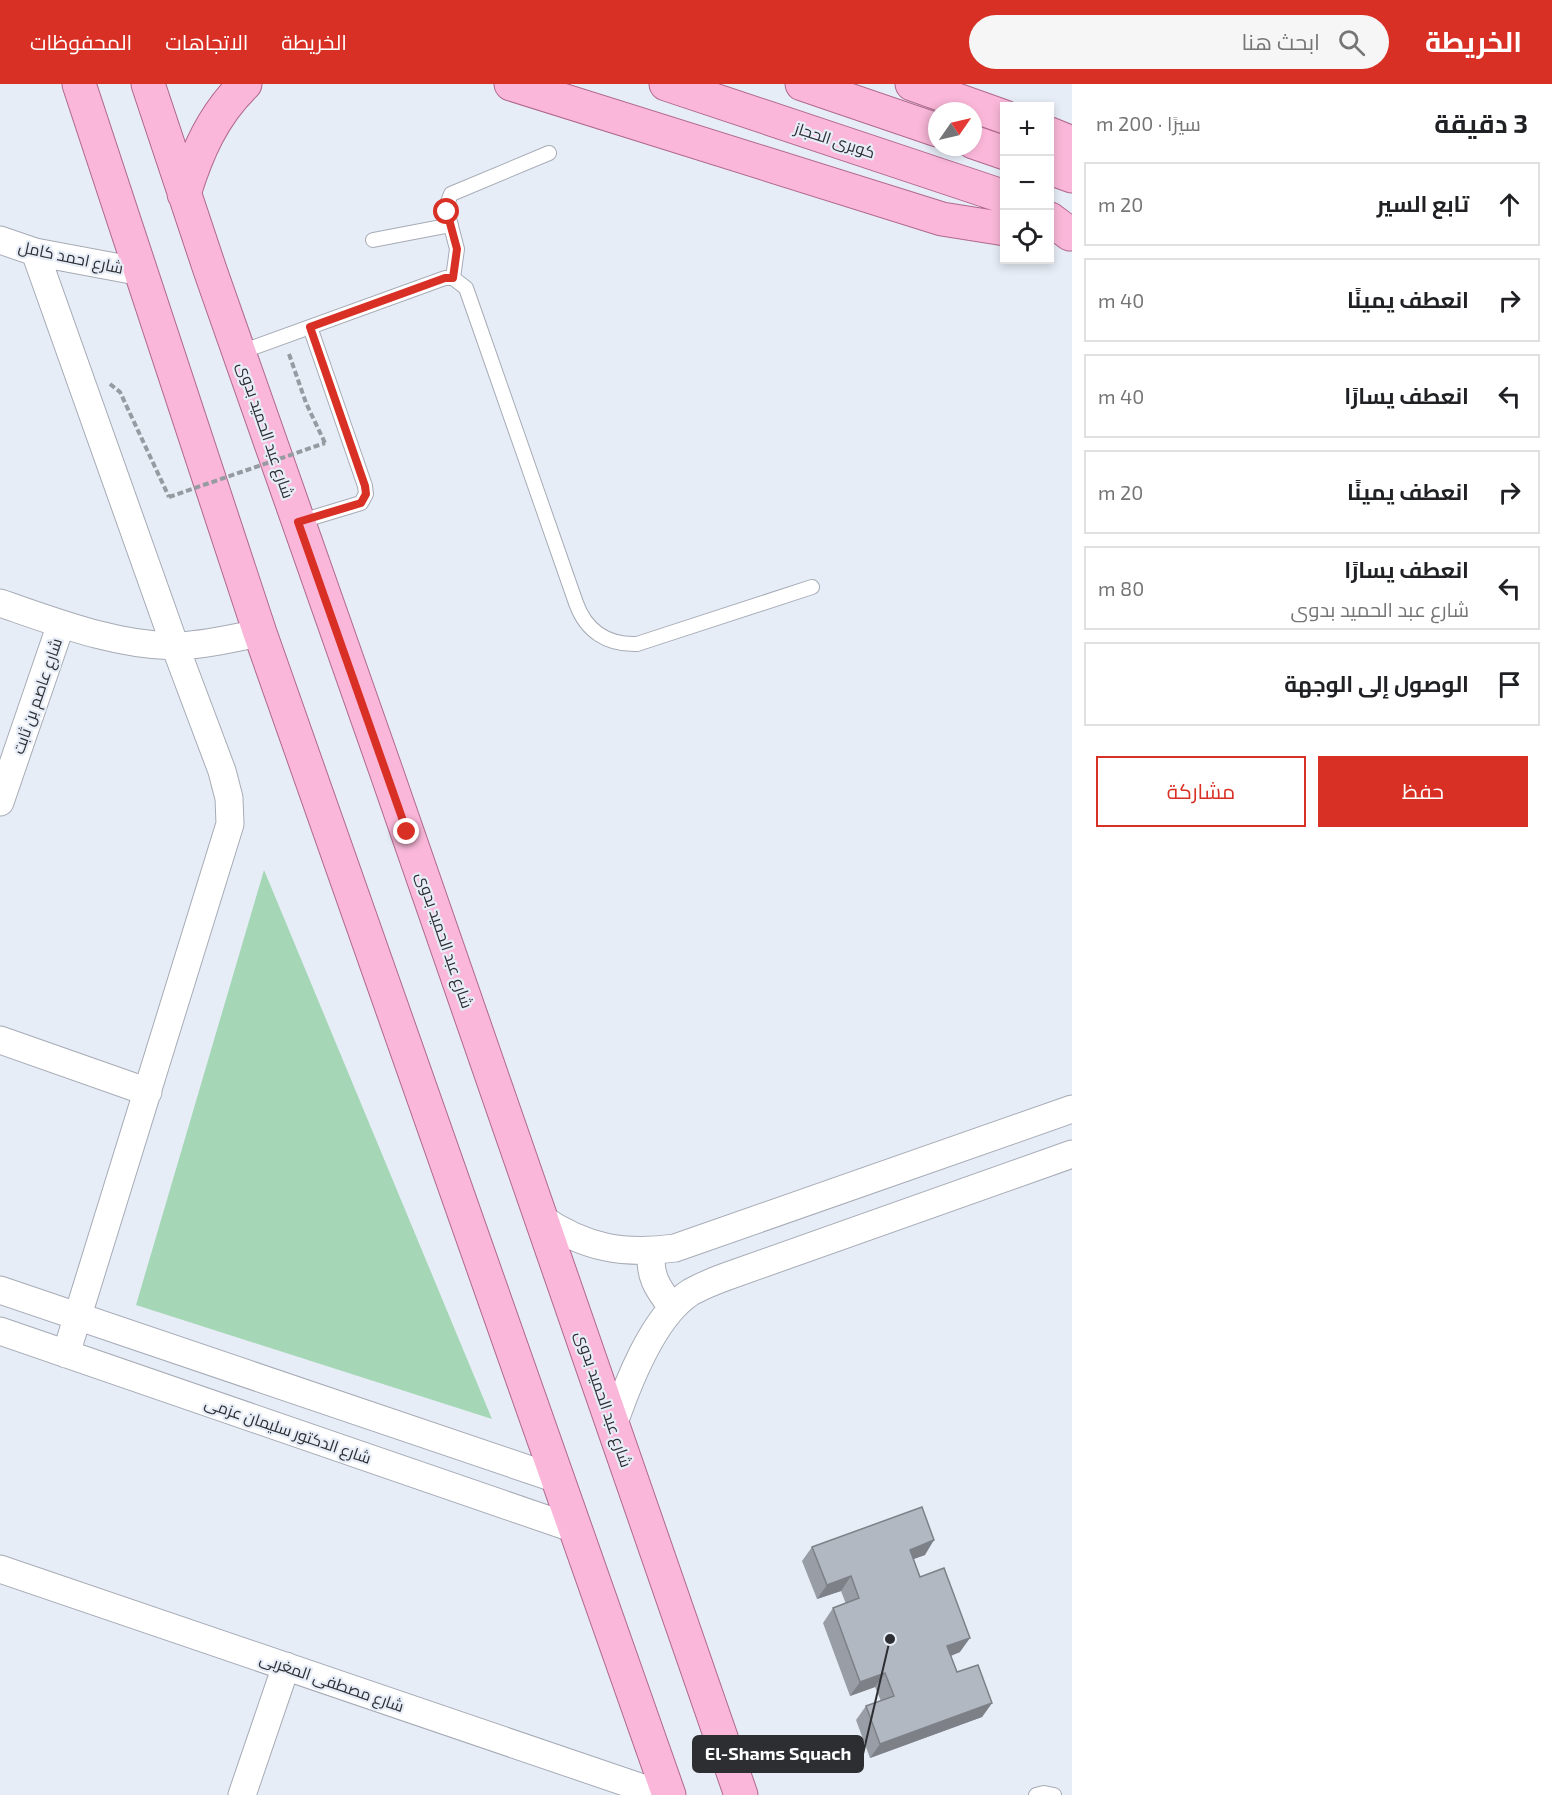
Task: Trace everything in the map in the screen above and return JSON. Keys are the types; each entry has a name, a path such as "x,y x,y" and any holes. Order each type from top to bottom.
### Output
{"main road":[{"path":"79,84 261,633 669,1795"},
{"name":"شارع عبد الحميد بدوى","path":"148,84 238,352 741,1795"},
{"path":"184,194 199,151 211,126 245,84"},
{"path":"511,84 942,219 1000,228"},
{"name":"كوبرى الحجاز","path":"666,84 1000,195"},
{"path":"802,84 928,127"},
{"path":"912,84 1000,115"},
{"path":"1054,136 1072,143"},
{"path":"982,145 1000,151"},
{"path":"1054,169 1072,176"}],"street":[{"name":"شارع احمد كامل","path":"0,240 35,252 142,272"},
{"path":"35,252 175,646 222,771 229,798 231,824 66,1354"},
{"path":"0,603 98,635 136,643 175,646 261,633"},
{"name":"شارع عاصم بن ثابت","path":"0,802 61,624"},
{"path":"0,1040 148,1092"},
{"path":"541,1218 561,1232 594,1245 630,1251 675,1248 1072,1109"},
{"path":"613,1426 637,1364 672,1308 690,1293 725,1277 1072,1154"},
{"path":"652,1251 651,1272 654,1282 672,1308"},
{"path":"0,1290 557,1479"},
{"name":"شارع الدكتور سليمان عزمى","path":"0,1331 575,1529"},
{"name":"شارع مصطفى المغربى","path":"0,1569 663,1795"},
{"path":"242,1795 286,1666"}],"lane":[{"path":"453,278 457,249 446,207 448,197 549,153"},
{"path":"373,240 451,225"},
{"path":"238,352 445,278 453,278 466,288 580,616 588,627 611,641 637,644 812,587"},
{"path":"298,522 361,503 366,494 310,327"},
{"path":"1036,1795 1044,1793 1054,1795"}],"path":[{"path":"132,420 169,497 325,443 306,403 283,336"}],"green space":[{"path":"264,870 492,1419 136,1305"}],"building":[{"path":"922,1507 934,1540 910,1550 920,1577 944,1568 970,1638 947,1646 957,1672 978,1665 992,1703 880,1744 866,1706 894,1696 885,1673 860,1682 833,1608 859,1598 851,1576 827,1585 812,1547"}],"place":[{"name":"El-Shams Squach","path":"890,1639"}],"route":[{"path":"407,832 298,522 361,503 366,494 310,327 445,278 453,278 457,249 447,212"}]}
